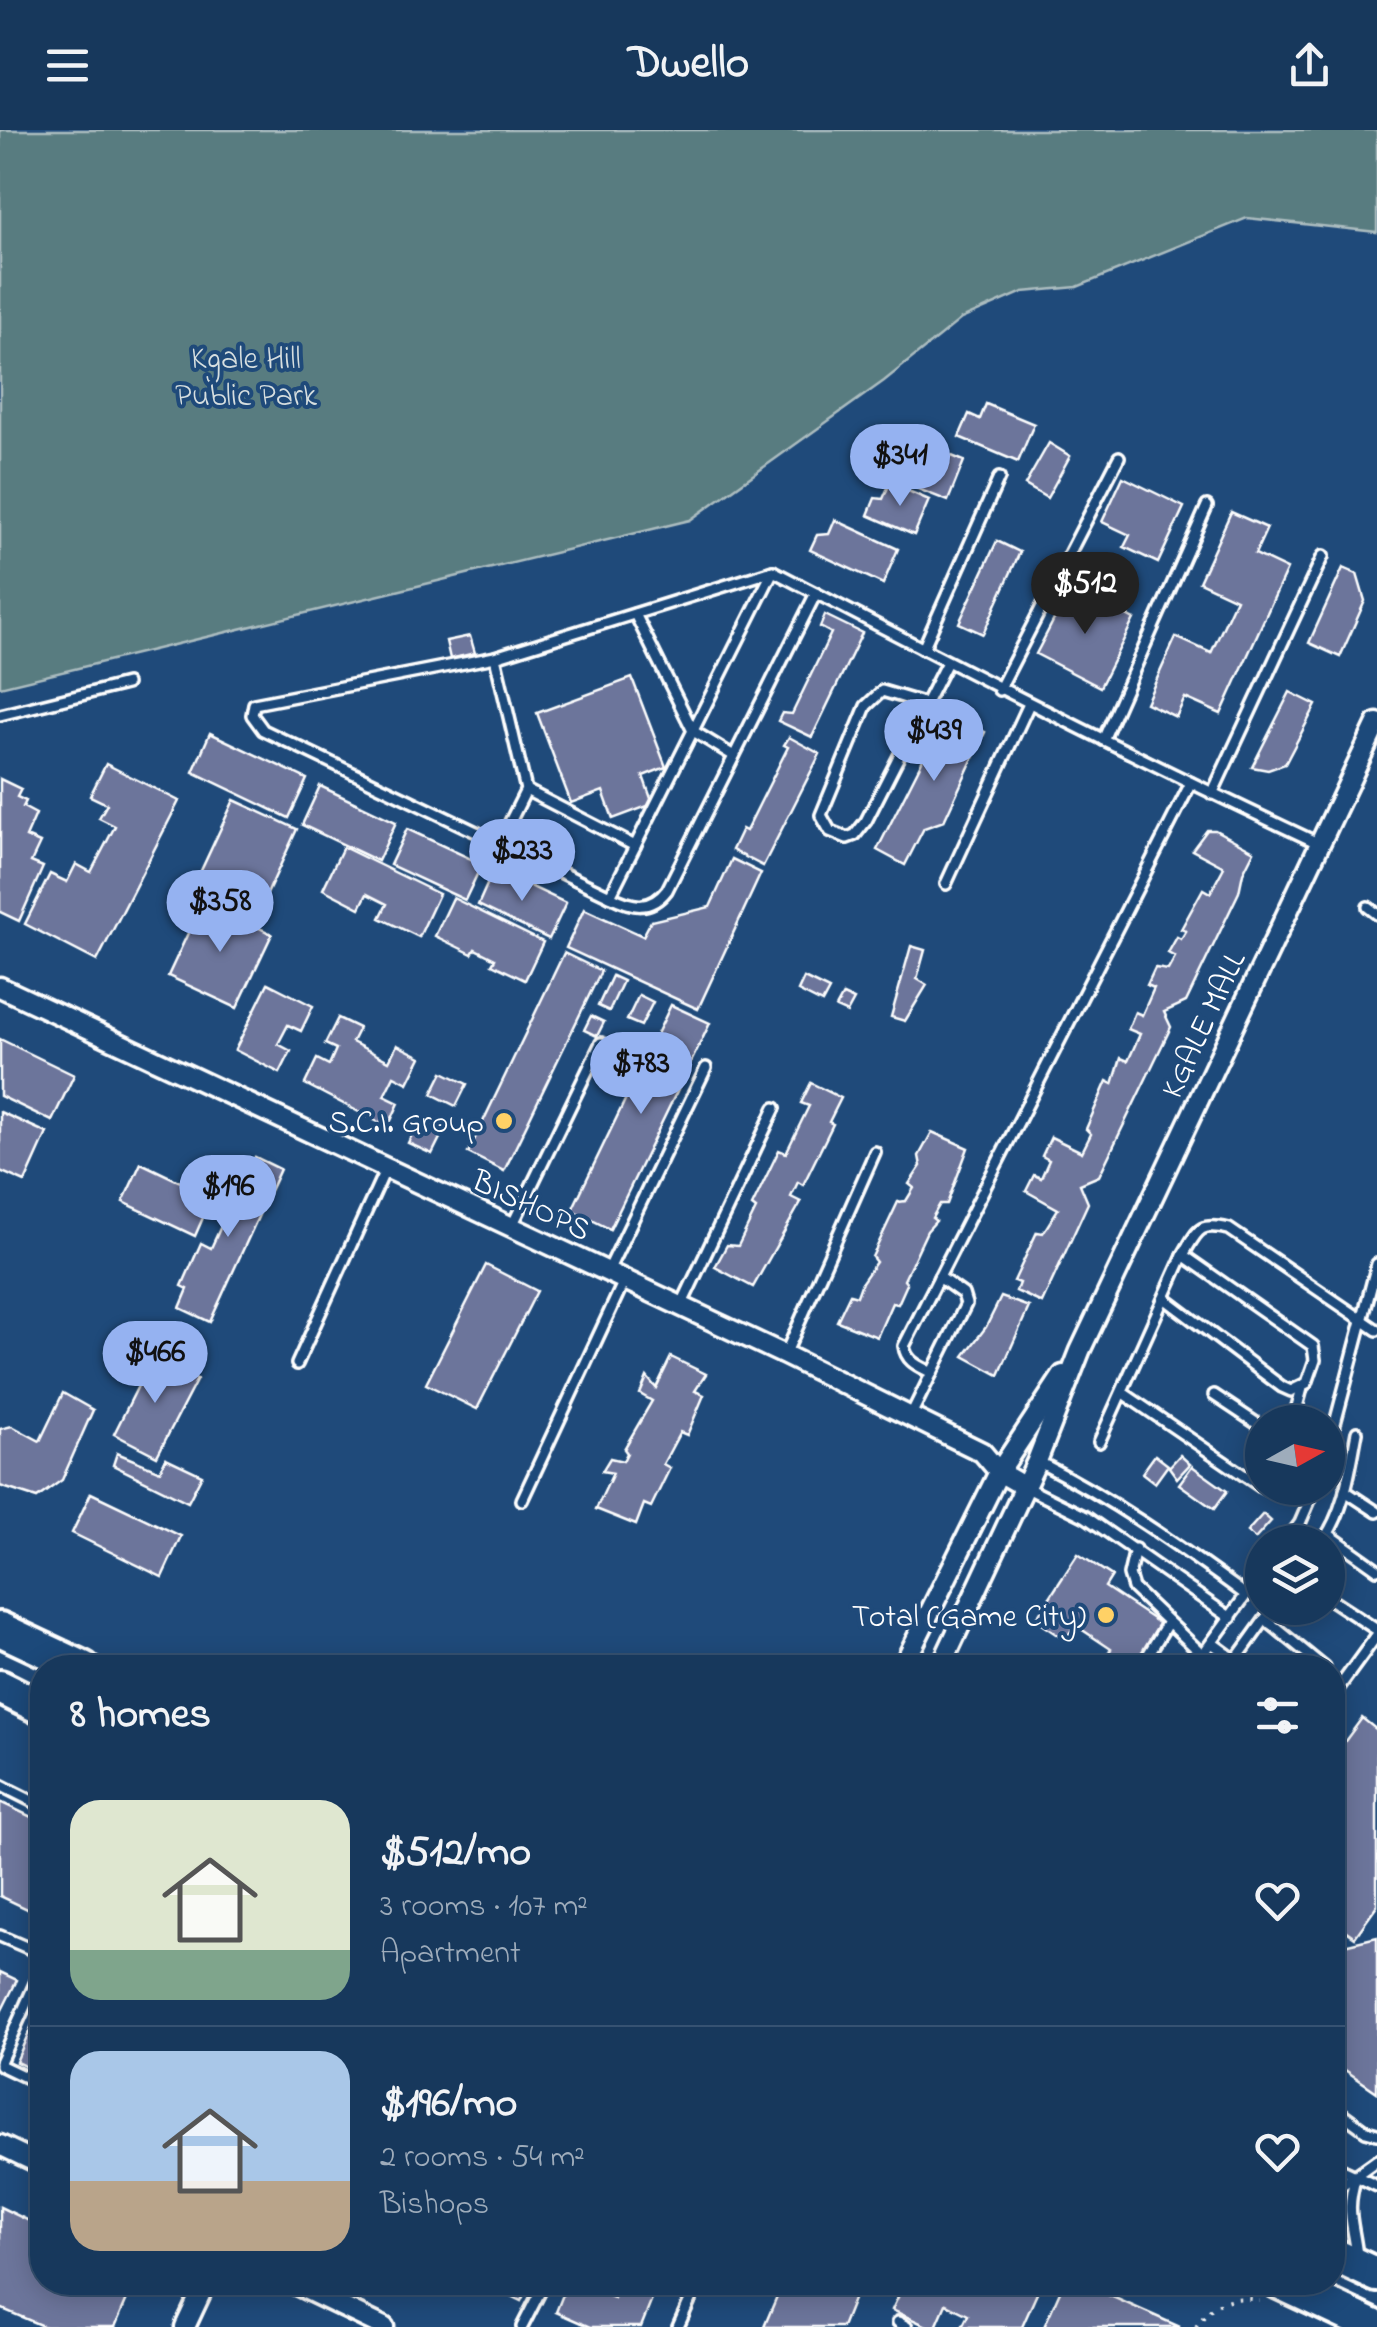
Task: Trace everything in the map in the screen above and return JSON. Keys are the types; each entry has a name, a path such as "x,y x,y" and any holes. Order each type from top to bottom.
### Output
{"highway":[{"path":"0,1629 55,1655"},
{"path":"0,1687 30,1702"},
{"path":"1303,2295 1358,2324"}],"street":[{"name":"KGALE MALL","path":"946,1655 1037,1461 1080,1351 1377,723"},
{"name":"BISHOPS","path":"0,987 785,1355 982,1452 999,1472 1025,1487"},
{"name":"KGALE MALL","path":"908,1655 1010,1452 1080,1351"},
{"name":"BISHOPS","path":"982,1452 1010,1452 1037,1461"},
{"path":"0,2144 30,2159"},
{"path":"186,2327 200,2295"},
{"path":"317,2295 384,2327"}],"lane":[{"path":"999,690 1119,457"},
{"path":"923,650 999,478"},
{"path":"1102,740 1207,506"},
{"path":"1212,794 1323,556"},
{"path":"816,593 657,903 643,906 610,896 263,730 252,716 254,704 495,657 773,571 816,593 923,650 948,662 999,690 1320,844"},
{"path":"610,896 773,571"},
{"path":"635,614 692,731 734,756"},
{"path":"495,657 526,790 499,844"},
{"path":"926,704 882,692 866,706 821,814 830,831 847,838 866,822 948,662"},
{"path":"0,715 126,684"},
{"path":"946,884 1028,704"},
{"path":"932,1373 905,1355 904,1346 1191,783"},
{"path":"526,790 635,846"},
{"path":"1368,907 1377,914"},
{"path":"512,1228 601,1044"},
{"path":"522,1500 706,1068"},
{"path":"680,1309 776,1108"},
{"path":"785,1355 875,1152"},
{"path":"297,1364 386,1168"},
{"path":"1099,1442 1183,1255 1206,1225 1230,1229 1377,1330"},
{"path":"1183,1255 1313,1346 1315,1360 1298,1405"},
{"path":"1340,1405 1377,1264"},
{"path":"910,1417 966,1304 963,1294 939,1277"},
{"path":"1164,1298 1282,1387 1302,1388"},
{"path":"1123,1393 1245,1476"},
{"path":"1214,1395 1245,1416"},
{"path":"1357,1432 1345,1491 1377,1512"},
{"path":"1037,1461 1095,1490 1158,1530 1245,1594"},
{"path":"1025,1487 1086,1517 1231,1618"},
{"path":"1135,1550 1129,1574 1134,1588 1203,1655 1245,1597"},
{"path":"1345,1550 1377,1569"},
{"path":"1345,1610 1377,1633 1345,1679"},
{"path":"1148,1655 1168,1622"},
{"path":"1239,1655 1261,1625"},
{"path":"1272,1625 1309,1655"},
{"path":"1212,1642 1224,1655"},
{"path":"0,1784 30,1800"},
{"path":"0,1936 30,1949"},
{"path":"30,1995 0,2063 30,2079"},
{"path":"1345,2116 1377,2134"},
{"path":"1345,2183 1377,2160"},
{"path":"1345,2171 1377,2186"},
{"path":"1356,2176 1349,2200 1356,2265"},
{"path":"522,2327 538,2295"},
{"path":"678,2327 692,2295"}],"path":[{"path":"1196,2327 1208,2310 1235,2296 1272,2301 1276,2295"}],"green space":[{"name":"Kgale Hill Public Park","path":"0,130 1377,130 1377,232 1247,218 1077,287 1023,292 961,319 884,381 690,520 0,687"}],"building":[{"path":"986,404 1034,424 1018,462 959,437 969,414 980,419"},
{"path":"1049,443 1070,456 1047,498 1025,485"},
{"path":"930,447 964,461 948,501 908,485 916,465 923,465"},
{"path":"1123,477 1184,507 1158,563 1124,547 1130,535 1102,522"},
{"path":"890,483 929,500 914,535 868,515 875,498 883,499"},
{"path":"1231,512 1267,528 1255,554 1287,569 1221,714 1185,698 1176,717 1146,703 1176,637 1211,653 1236,599 1199,582"},
{"path":"835,520 898,549 883,584 810,550 817,535 829,534"},
{"path":"997,541 1020,552 983,634 959,623"},
{"path":"1343,568 1357,574 1365,601 1340,657 1309,643"},
{"path":"1071,587 1134,619 1100,687 1036,654"},
{"path":"825,615 862,633 812,737 778,721 782,713 792,714 831,633 820,627"},
{"path":"470,636 475,653 450,659 446,641"},
{"path":"632,678 666,767 643,776 653,804 613,819 603,791 571,803 537,713"},
{"path":"1290,692 1316,705 1285,764 1268,770 1252,767"},
{"path":"951,704 971,714 974,727 985,732 944,821 924,828 905,865 877,850"},
{"path":"210,733 307,779 289,818 193,772"},
{"path":"789,737 820,754 763,866 732,850 742,829 746,831 788,747 784,745"},
{"path":"106,764 179,801 97,961 25,924 50,874 67,882 76,864 91,872 115,826 99,818 107,804 90,796"},
{"path":"0,779 21,789 17,797 26,801 23,807 36,814 26,837 40,843 31,862 43,867 19,921 0,912"},
{"path":"320,786 396,822 378,861 302,825"},
{"path":"234,800 297,829 262,905 199,875"},
{"path":"407,829 482,864 465,900 390,865"},
{"path":"1207,830 1215,830 1254,851 1239,892 1186,1002 1164,1012 1171,1027 1099,1176 1080,1184 1088,1203 1042,1303 1016,1291 1019,1283 1014,1281 1037,1232 1043,1233 1058,1209 1026,1191 1034,1175 1041,1178 1049,1160 1042,1156 1051,1137 1082,1152 1091,1134 1086,1129 1107,1081 1113,1084 1121,1058 1128,1061 1140,1034 1128,1029 1135,1012 1142,1015 1154,988 1147,985 1155,968 1168,970 1175,957 1168,953 1177,937 1181,939 1186,931 1181,929 1203,889 1210,893 1224,867 1192,850"},
{"path":"343,847 439,894 419,937 380,918 387,904 367,894 360,908 323,889"},
{"path":"732,859 761,873 698,1009 566,948 584,909 643,936 651,921 710,907"},
{"path":"494,869 566,903 549,939 478,905"},
{"path":"453,898 543,942 525,980 492,964 495,959 475,949 472,954 435,936"},
{"path":"203,901 272,934 237,1008 168,976"},
{"path":"911,946 925,950 917,979 927,985 905,1021 891,1017"},
{"path":"564,953 601,971 504,1171 468,1153"},
{"path":"612,976 623,981 609,1011 598,1006"},
{"path":"804,978 829,990 822,1003 798,991"},
{"path":"268,983 313,1006 301,1031 288,1025 278,1044 291,1051 280,1073 235,1050"},
{"path":"639,995 653,1002 641,1026 627,1020"},
{"path":"843,995 854,1000 847,1013 836,1008"},
{"path":"671,1005 710,1023 610,1229 572,1210"},
{"path":"591,1016 604,1022 597,1036 584,1030"},
{"path":"338,1018 359,1028 352,1042 389,1061 397,1045 421,1057 408,1083 394,1076 384,1096 399,1103 388,1127 305,1084 317,1059 329,1065 336,1049 325,1044"},
{"path":"0,1039 74,1075 52,1121 0,1096"},
{"path":"443,1072 467,1084 456,1106 432,1094"},
{"path":"811,1083 841,1098 829,1122 833,1124 803,1185 798,1182 791,1197 801,1202 753,1287 715,1267 727,1245 738,1246 779,1150 786,1153 809,1106 801,1103"},
{"path":"0,1112 47,1133 25,1182 0,1171"},
{"path":"421,1116 445,1128 432,1154 408,1143"},
{"path":"932,1132 968,1148 947,1204 940,1204 932,1218 936,1221 927,1231 904,1280 907,1284 898,1304 892,1303 877,1337 837,1321 850,1294 857,1296 876,1262 872,1257 898,1202 906,1201 914,1188 909,1184 921,1166 919,1156"},
{"path":"255,1157 280,1169 210,1322 180,1308 188,1289 182,1286 201,1243 211,1248 228,1211 221,1209 238,1171 246,1175"},
{"path":"141,1163 212,1197 195,1236 123,1202"},
{"path":"486,1265 537,1291 477,1409 426,1384"},
{"path":"1001,1297 1029,1307 999,1375 964,1356 986,1327"},
{"path":"153,1356 197,1379 157,1456 114,1434"},
{"path":"671,1357 706,1374 695,1391 704,1395 687,1435 680,1432 663,1464 670,1468 651,1507 644,1504 636,1525 596,1509 613,1473 602,1471 610,1458 623,1461 627,1453 624,1449 652,1401 640,1394 647,1377 656,1388"},
{"path":"63,1393 93,1410 62,1480 37,1498 0,1486 0,1429 12,1426 40,1441"},
{"path":"117,1453 160,1471 166,1458 202,1475 188,1502 113,1465"},
{"path":"1155,1455 1168,1465 1155,1483 1142,1473"},
{"path":"1180,1455 1190,1464 1177,1478 1169,1467"},
{"path":"1192,1466 1227,1491 1214,1509 1179,1484"},
{"path":"91,1493 181,1536 162,1577 72,1533"},
{"path":"1263,1514 1271,1521 1267,1525 1253,1525"},
{"path":"1078,1554 1112,1576 1105,1587 1162,1625 1142,1655 1107,1655 1111,1649 1075,1625 1065,1640 1035,1620"},
{"path":"1362,1718 1377,1730 1377,1906 1355,1937 1345,1930 1345,1741"},
{"path":"0,1802 30,1816 30,1910 0,1896"},
{"path":"1377,1937 1377,2092 1345,2070 1345,1945"},
{"path":"0,1972 17,1980 0,2014"},
{"path":"30,2030 30,2068 16,2062"},
{"path":"0,2207 30,2221 30,2295 129,2295 115,2327 45,2327 0,2308"},
{"path":"563,2295 654,2295 641,2327 590,2327 556,2312"},
{"path":"778,2295 854,2297 842,2327 764,2327"},
{"path":"899,2295 1036,2295 1022,2327 962,2327 968,2315 946,2304 936,2327 892,2310"},
{"path":"1058,2295 1108,2295 1180,2327 1044,2327"}],"place":[{"name":"S.C.I. Group","path":"504,1121"},
{"name":"Total (Game City)","path":"1106,1615"}]}
